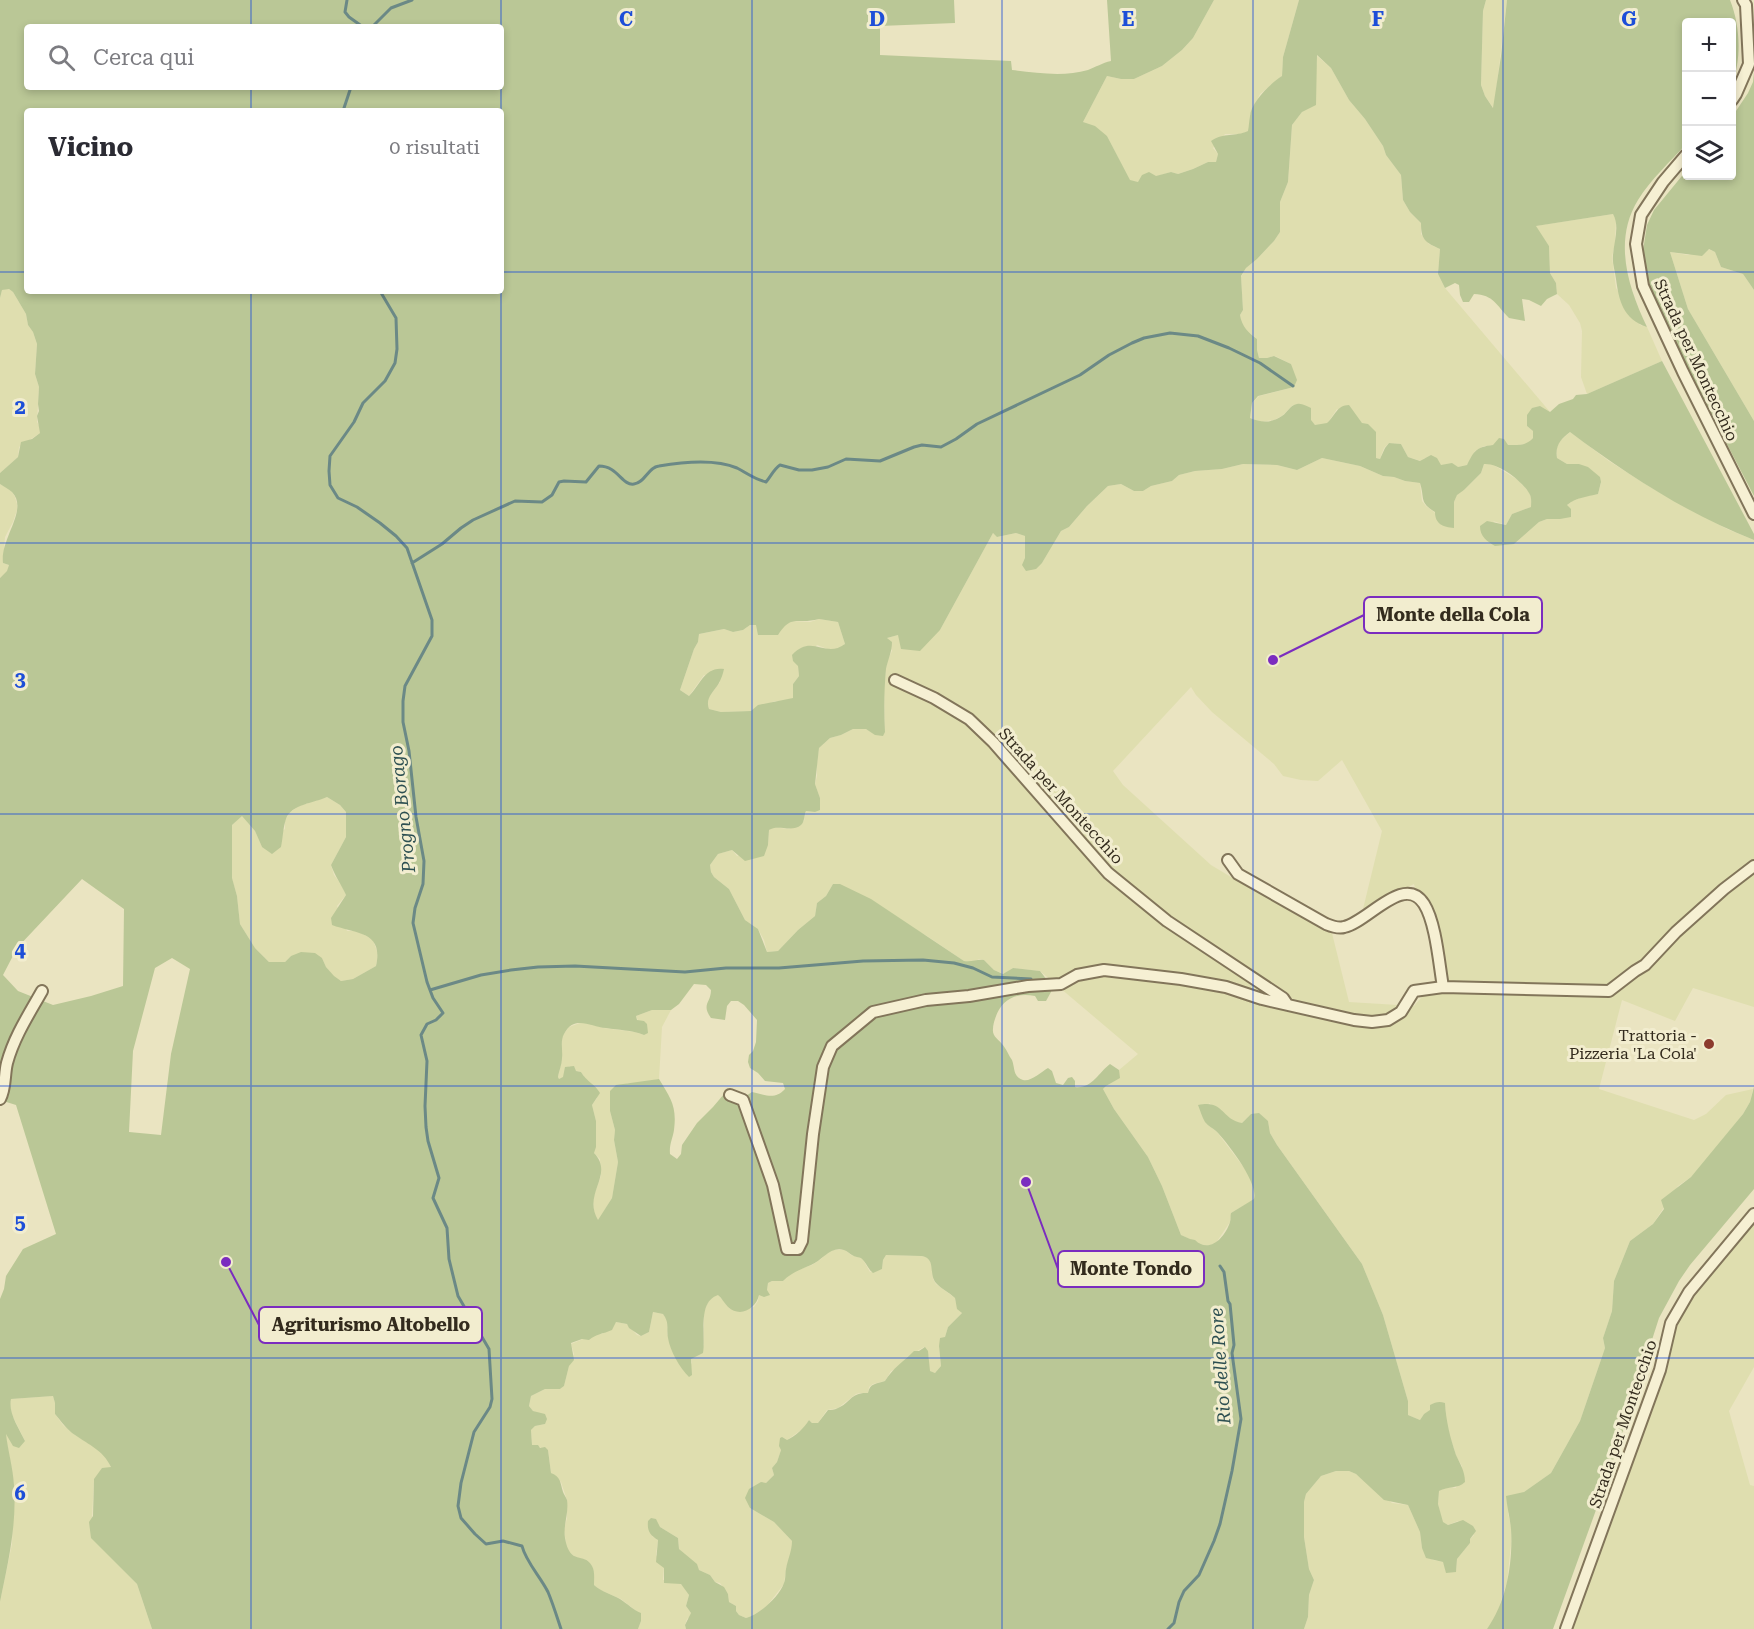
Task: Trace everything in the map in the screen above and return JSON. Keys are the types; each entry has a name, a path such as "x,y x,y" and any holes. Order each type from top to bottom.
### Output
{"street":[{"path":"1736,94 1749,64 1746,5 1743,0"},
{"name":"Strada per Montecchio","path":"1682,159 1641,215 1636,244 1643,286 1754,514"},
{"name":"Strada per Montecchio","path":"895,680 934,698 969,719 993,742 1108,873 1167,921 1283,998 1287,1005"},
{"path":"1228,860 1238,874 1337,928 1356,922 1392,898 1404,893 1413,893 1424,903 1432,924 1443,987"},
{"name":"Strada per Montecchio","path":"730,1095 743,1100 773,1185 787,1249 798,1249 802,1241 813,1134 823,1067 832,1046 873,1012 926,1000 969,996 1028,986 1061,984 1077,975 1104,970 1226,987 1287,1005 1372,1022 1388,1020 1401,1012 1414,991 1443,987 1609,991 1646,965 1676,932 1754,866"},
{"path":"0,1100 4,1093 7,1064 17,1037 42,991"},
{"name":"Strada per Montecchio","path":"1566,1629 1660,1370 1671,1323 1689,1292 1754,1214"}],"green space":[{"path":"0,0 954,0 955,23 880,26 880,55 1011,61 1012,70 1060,74 1088,70 1111,61 1107,0 1214,0 1193,38 1162,66 1134,79 1107,76 1083,122 1095,126 1107,136 1130,180 1138,182 1142,175 1149,172 1156,176 1171,172 1178,174 1208,162 1216,162 1218,154 1211,141 1220,136 1248,131 1254,105 1267,88 1282,76 1283,57 1299,0 1486,0 1483,11 1481,85 1493,108 1507,0 1730,0 1735,18 1682,18 1682,148 1643,192 1630,216 1626,232 1626,264 1634,296 1647,327 1632,319 1621,302 1613,261 1616,229 1613,214 1536,226 1549,246 1550,273 1556,283 1557,294 1547,299 1541,306 1522,299 1525,321 1509,318 1486,296 1474,294 1469,302 1463,302 1459,285 1455,283 1445,288 1438,274 1440,249 1425,240 1421,223 1410,212 1403,200 1401,175 1386,155 1383,146 1365,119 1349,100 1331,68 1317,55 1316,105 1302,112 1292,125 1288,182 1280,202 1280,232 1241,276 1243,310 1240,315 1246,329 1257,339 1259,358 1274,356 1291,364 1297,380 1294,387 1258,396 1252,403 1250,418 1258,421 1274,420 1293,406 1301,404 1311,408 1311,420 1315,425 1327,423 1339,409 1349,405 1362,423 1368,424 1376,432 1376,458 1380,459 1389,443 1401,444 1408,457 1420,461 1431,455 1437,458 1441,465 1452,463 1458,467 1467,465 1476,450 1493,445 1499,438 1504,439 1508,445 1522,445 1530,441 1533,438 1533,431 1527,426 1527,415 1532,408 1540,406 1550,412 1576,395 1587,394 1662,361 1754,534 1754,540 1682,506 1570,432 1559,443 1557,458 1567,464 1588,467 1600,477 1598,494 1571,502 1567,505 1571,509 1571,517 1539,522 1514,544 1495,546 1483,536 1480,526 1487,521 1506,525 1512,514 1531,507 1531,496 1515,478 1503,469 1490,464 1484,464 1481,473 1457,495 1454,502 1454,528 1443,526 1438,522 1435,512 1423,500 1420,483 1383,476 1360,466 1322,458 1297,470 1277,465 1243,464 1222,469 1195,471 1179,475 1172,481 1151,486 1143,491 1134,491 1121,484 1108,486 1069,527 1061,531 1036,569 1026,571 1022,565 1025,558 1025,536 1016,533 997,537 993,533 940,630 920,651 901,649 898,635 887,638 892,642 885,677 885,732 883,736 875,735 866,729 853,729 830,738 819,748 815,784 820,798 820,810 806,811 802,823 797,827 769,830 768,845 764,856 745,861 732,850 718,854 710,865 714,877 729,889 745,920 758,929 767,952 778,951 815,916 817,903 826,896 833,884 840,884 871,899 964,961 984,960 994,970 1003,974 1013,968 1040,971 1051,985 1051,992 1046,1001 1038,1001 1035,996 1028,995 1010,999 1001,1007 994,1024 993,1034 1012,1060 1016,1074 1020,1079 1026,1080 1048,1068 1052,1071 1056,1083 1063,1085 1068,1078 1072,1077 1075,1087 1081,1087 1090,1083 1110,1064 1119,1070 1120,1078 1103,1089 1114,1109 1148,1157 1181,1235 1200,1244 1211,1245 1216,1242 1228,1228 1231,1213 1254,1199 1254,1192 1235,1154 1216,1131 1205,1122 1198,1105 1218,1107 1230,1118 1242,1123 1251,1114 1259,1113 1268,1121 1270,1133 1277,1145 1362,1264 1383,1315 1408,1401 1408,1415 1420,1420 1430,1410 1430,1405 1438,1402 1445,1403 1450,1435 1465,1482 1459,1486 1439,1491 1438,1504 1443,1522 1448,1525 1463,1520 1473,1526 1476,1531 1457,1559 1456,1572 1446,1573 1443,1562 1426,1558 1420,1532 1408,1505 1384,1500 1356,1474 1349,1471 1336,1471 1321,1476 1306,1494 1304,1502 1304,1537 1309,1569 1314,1580 1309,1595 1308,1617 1304,1629 686,1629 685,1625 691,1613 686,1606 689,1595 681,1584 664,1583 664,1568 656,1562 658,1540 650,1532 648,1521 651,1518 656,1519 660,1527 678,1538 679,1549 697,1564 699,1570 710,1575 715,1582 724,1587 729,1602 736,1606 739,1615 746,1618 757,1613 782,1588 792,1541 774,1522 750,1508 745,1498 749,1489 761,1482 766,1483 774,1475 772,1468 781,1450 780,1438 787,1440 800,1432 809,1420 812,1423 818,1423 828,1410 842,1406 858,1394 868,1393 876,1383 885,1381 914,1351 925,1347 928,1351 930,1371 935,1373 941,1366 940,1338 945,1337 948,1327 962,1313 957,1309 955,1298 934,1279 929,1260 921,1256 886,1255 882,1269 873,1273 861,1258 839,1249 793,1273 783,1281 768,1283 767,1290 770,1295 764,1297 759,1295 751,1308 742,1312 728,1307 718,1295 711,1299 705,1312 703,1353 691,1359 692,1375 689,1377 671,1348 665,1317 663,1314 653,1312 649,1332 641,1336 627,1324 616,1322 612,1330 589,1340 582,1339 571,1343 574,1360 569,1366 564,1386 560,1389 545,1389 531,1396 529,1406 533,1411 545,1414 547,1419 545,1424 535,1426 531,1430 532,1445 545,1447 548,1450 551,1473 561,1483 567,1500 565,1538 567,1547 574,1556 585,1559 592,1566 594,1585 641,1613 638,1629 152,1629 137,1584 91,1538 89,1522 93,1516 94,1479 102,1468 111,1467 100,1452 72,1433 55,1414 53,1396 11,1399 13,1415 25,1441 19,1448 13,1446 6,1434 15,1500 11,1544 0,1602 0,1299 6,1276 23,1249 56,1234 16,1105 0,1100 0,578 9,565 3,563 3,554 17,507 12,492 0,484 0,473 18,457 21,442 32,439 40,433 37,416 39,387 35,374 37,344 28,325 26,314 9,289 2,290 0,298","holes":["819,619 838,622 845,644 831,649 806,646 792,655 793,661 798,666 799,676 793,684 793,698 758,705 751,711 721,712 709,709 709,699 724,669 707,673 689,696 680,690 699,634 724,629 733,632 756,625 758,635 778,635 787,624 795,621","327,797 346,812 346,837 331,865 346,895 331,918 332,925 366,936 376,946 377,955 376,966 353,979 341,981 315,953 301,952 291,956 285,962 269,962 255,948 240,924 237,896 232,878 232,825 242,816 255,831 262,847 272,854 281,847 285,822 293,810","82,879 124,909 123,986 53,1005 18,991 3,975 17,948","172,958 190,969 171,1054 161,1135 129,1132 133,1051 155,968","694,984 706,985 711,990 707,1006 711,1018 725,1020 727,1006 731,1001 738,1001 744,1005 757,1020 756,1042 749,1055 750,1068 765,1081 783,1083 785,1089 774,1096 752,1092 742,1100 732,1092 724,1094 697,1123 682,1145 681,1154 677,1159 670,1154 675,1122 674,1109 659,1079 616,1085 610,1091 610,1111 615,1130 614,1140 618,1162 612,1198 598,1220 594,1210 594,1201 601,1169 600,1161 594,1153 596,1121 592,1105 600,1093 581,1072 576,1071 574,1066 565,1067 563,1077 559,1079 563,1037 568,1028 578,1023 644,1035 648,1033 647,1024 637,1020 636,1016 652,1010 671,1010 679,1004"]},
{"path":"1214,0 1299,0 1283,57 1282,76 1260,94 1250,115 1249,131 1241,134 1225,134 1213,148 1218,154 1216,162 1208,162 1178,174 1171,172 1138,182 1130,181 1107,136 1083,122 1107,76 1134,79 1162,66 1193,38"},
{"path":"1486,0 1507,0 1494,109 1481,85 1483,11"},
{"path":"1736,20 1738,31 1736,68"},
{"path":"1316,55 1331,68 1349,100 1365,119 1383,146 1386,155 1401,175 1403,200 1410,212 1421,223 1421,234 1429,244 1440,249 1438,274 1445,288 1550,412 1527,426 1533,431 1533,438 1529,443 1484,446 1475,451 1467,465 1458,467 1440,465 1425,458 1421,461 1408,457 1401,444 1389,443 1384,448 1380,459 1376,458 1362,423 1337,409 1327,424 1321,425 1315,425 1293,405 1282,416 1274,420 1259,422 1250,418 1252,403 1259,396 1294,387 1291,364 1275,356 1259,358 1257,339 1241,323 1240,315 1243,310 1241,277 1246,268 1274,241 1280,232 1280,202 1288,182 1292,125 1302,112 1317,63"},
{"path":"1754,73 1754,290 1743,274 1721,267 1715,252 1709,249 1702,256 1670,252 1688,309 1754,421 1754,496 1657,306 1645,273 1642,257 1647,225 1654,210 1682,176 1682,180 1736,180 1736,111 1753,82"},
{"path":"1613,214 1616,220 1612,257 1616,288 1640,325 1647,327 1662,361 1587,394 1581,377 1582,331 1580,323 1569,305 1557,294 1556,283 1550,273 1549,246 1535,226"},
{"path":"1708,249 1715,252 1721,267 1743,274 1754,290 1754,421 1688,309 1670,252 1688,255"},
{"path":"2,290 13,292 26,314 28,325 37,344 35,374 39,387 37,422 40,433 19,447 18,457 0,473 0,298"},
{"path":"1570,432 1609,461 1650,487 1727,529 1754,540 1754,1007 1693,988 1675,1021 1622,1000 1599,1089 1694,1120 1706,1114 1726,1095 1753,1089 1750,1102 1743,1114 1705,1162 1691,1177 1678,1186 1653,1224 1630,1241 1614,1281 1612,1311 1603,1338 1605,1348 1580,1421 1551,1473 1524,1492 1508,1513 1511,1545 1507,1582 1496,1617 1487,1629 1304,1629 1308,1617 1309,1595 1314,1580 1309,1569 1304,1537 1304,1502 1306,1494 1321,1476 1336,1471 1349,1471 1392,1503 1408,1505 1420,1532 1422,1548 1433,1560 1443,1562 1446,1568 1456,1572 1457,1559 1474,1535 1458,1521 1448,1525 1442,1522 1438,1504 1439,1491 1446,1487 1456,1488 1462,1466 1446,1425 1445,1403 1424,1414 1420,1420 1408,1415 1408,1401 1383,1315 1362,1264 1277,1145 1270,1133 1268,1121 1251,1114 1242,1123 1235,1122 1209,1103 1206,1123 1217,1132 1250,1176 1256,1194 1255,1199 1231,1213 1230,1222 1216,1243 1209,1246 1199,1244 1181,1235 1148,1157 1114,1109 1103,1089 1119,1078 1119,1070 1138,1054 1040,971 1013,968 1004,974 994,970 984,960 964,961 927,936 833,884 826,896 817,903 815,916 778,951 767,952 758,929 745,920 729,889 714,877 710,865 718,854 732,850 737,856 768,845 769,830 773,827 789,829 804,821 806,811 815,812 820,798 815,784 819,748 830,738 853,729 885,732 884,686 887,661 892,651 887,638 940,630 993,533 998,537 1016,533 1025,536 1025,558 1042,563 1061,531 1069,527 1108,486 1121,484 1134,491 1143,491 1151,486 1172,481 1179,475 1195,471 1222,469 1243,464 1277,465 1297,470 1322,458 1360,466 1383,476 1420,483 1422,501 1454,527 1454,502 1457,494 1481,473 1484,464 1491,464 1518,480 1531,497 1531,507 1512,514 1506,525 1493,521 1514,544 1539,522 1547,519 1560,519 1567,505 1572,501 1598,494 1601,483 1579,464 1567,464 1557,458 1559,442","holes":["1191,687 1212,712 1274,764 1283,776 1318,781 1342,760 1382,831 1363,909 1414,884 1440,976 1414,1006 1349,1002 1330,925 1256,892 1211,865 1123,785 1113,771"]},
{"path":"0,484 11,490 15,497 17,510 5,537 3,563 9,565 8,571 0,578"},
{"path":"819,619 838,622 845,644 838,649 830,650 817,645 798,666 799,676 793,684 794,698 775,701 751,711 721,712 709,709 707,704 708,698 720,682 704,675 689,696 680,690 699,634 724,629 733,632 743,630 750,625 786,624 791,621 810,622"},
{"path":"327,797 346,812 346,837 331,865 346,895 337,906 347,931 358,931 373,940 378,954 376,966 353,979 341,981 334,977 322,958 291,956 285,962 269,962 255,948 240,924 237,896 232,879 232,825 242,815 255,831 262,847 285,829 285,821 289,813 299,806"},
{"path":"652,1010 671,1010 662,1027 659,1079 627,1083 610,1111 615,1130 614,1140 618,1162 612,1198 598,1221 594,1214 593,1198 601,1176 600,1159 594,1153 596,1121 592,1105 597,1098 598,1090 586,1080 581,1072 569,1066 563,1078 559,1079 562,1036 569,1027 580,1023 644,1035 636,1016"},
{"path":"1754,1087 1754,1189 1690,1265 1659,1318 1609,1474 1553,1629 1487,1629 1504,1594 1510,1568 1511,1529 1506,1496 1524,1492 1551,1473 1580,1421 1605,1348 1603,1338 1612,1311 1614,1281 1630,1241 1653,1224 1664,1209 1661,1200 1691,1177 1743,1114 1750,1102"},
{"path":"1754,1219 1754,1367 1729,1411 1750,1485 1754,1486 1754,1629 1572,1629 1627,1479 1676,1325 1694,1291"},
{"path":"833,1250 845,1250 851,1255 862,1258 870,1272 882,1269 886,1255 921,1256 929,1259 936,1284 955,1298 962,1313 948,1327 939,1346 941,1366 935,1373 929,1371 929,1357 924,1347 907,1357 898,1368 891,1371 885,1381 869,1387 868,1393 856,1394 838,1408 827,1410 818,1423 812,1423 809,1420 804,1428 787,1440 772,1468 774,1475 750,1508 774,1522 792,1541 784,1584 766,1607 746,1618 739,1615 736,1606 729,1602 728,1594 720,1583 699,1570 679,1549 678,1538 660,1527 652,1536 658,1540 656,1555 664,1567 663,1580 681,1584 684,1587 689,1595 686,1606 691,1613 685,1625 686,1629 638,1629 641,1621 635,1610 621,1599 594,1585 588,1561 575,1557 567,1550 564,1530 567,1500 561,1482 551,1473 548,1450 532,1445 531,1430 535,1426 545,1424 541,1414 533,1411 529,1406 531,1396 545,1389 560,1389 564,1386 574,1354 571,1344 595,1334 602,1334 616,1322 627,1324 637,1335 641,1336 649,1332 653,1312 663,1314 668,1321 667,1334 692,1364 691,1359 704,1345 704,1312 713,1297 718,1294 729,1308 736,1311 754,1307 759,1294 767,1290 768,1283 783,1281 791,1272 812,1265"},
{"path":"53,1396 55,1414 63,1425 95,1447 106,1457 111,1467 94,1479 91,1537 137,1584 152,1629 0,1629 0,1602 12,1544 14,1485 5,1431 25,1441 12,1415 11,1399"}],"waterway":[{"name":"Progno Borago","path":"347,0 345,12 359,24"},
{"path":"375,24 391,8 412,0"},
{"name":"Progno Borago","path":"344,108 350,90"},
{"name":"Progno Borago","path":"382,294 396,318 395,363 385,381 363,403 354,422 330,456 329,471 330,485 338,498 357,507 380,523 407,548 432,620 432,636 405,686 403,701 403,722 424,861 423,884 413,923 427,982 433,998 443,1013 436,1020 427,1024 421,1035 427,1061 426,1127 439,1178 433,1198 447,1228 449,1259 458,1296 489,1349 492,1399 490,1407 474,1432 461,1483 458,1506 461,1518 486,1544 503,1541 522,1546 548,1592 561,1629"},
{"path":"412,563 473,520 515,501 542,502 552,495 559,482 586,482 599,466 611,469 630,484 641,481 655,467 699,462 729,465 766,482 780,465 799,470 812,470 828,467 846,459 880,461 922,445 941,447 977,424 1080,375 1109,355 1144,338 1170,333 1198,336 1260,363 1293,386"},
{"path":"430,990 481,975 511,970 575,966 685,972 726,968 779,968 863,961 923,960 954,963 973,968 992,977 1031,979"},
{"name":"Rio delle Rore","path":"1168,1629 1174,1623 1184,1591 1199,1575 1220,1524 1241,1419 1232,1353 1234,1345 1230,1304 1224,1272 1220,1266"}],"place":[{"name":"Monte della Cola","path":"1273,660"},
{"name":"Trattoria - Pizzeria 'La Cola'","path":"1709,1044"},
{"name":"Monte Tondo","path":"1026,1182"},
{"name":"Agriturismo Altobello","path":"226,1262"}]}
